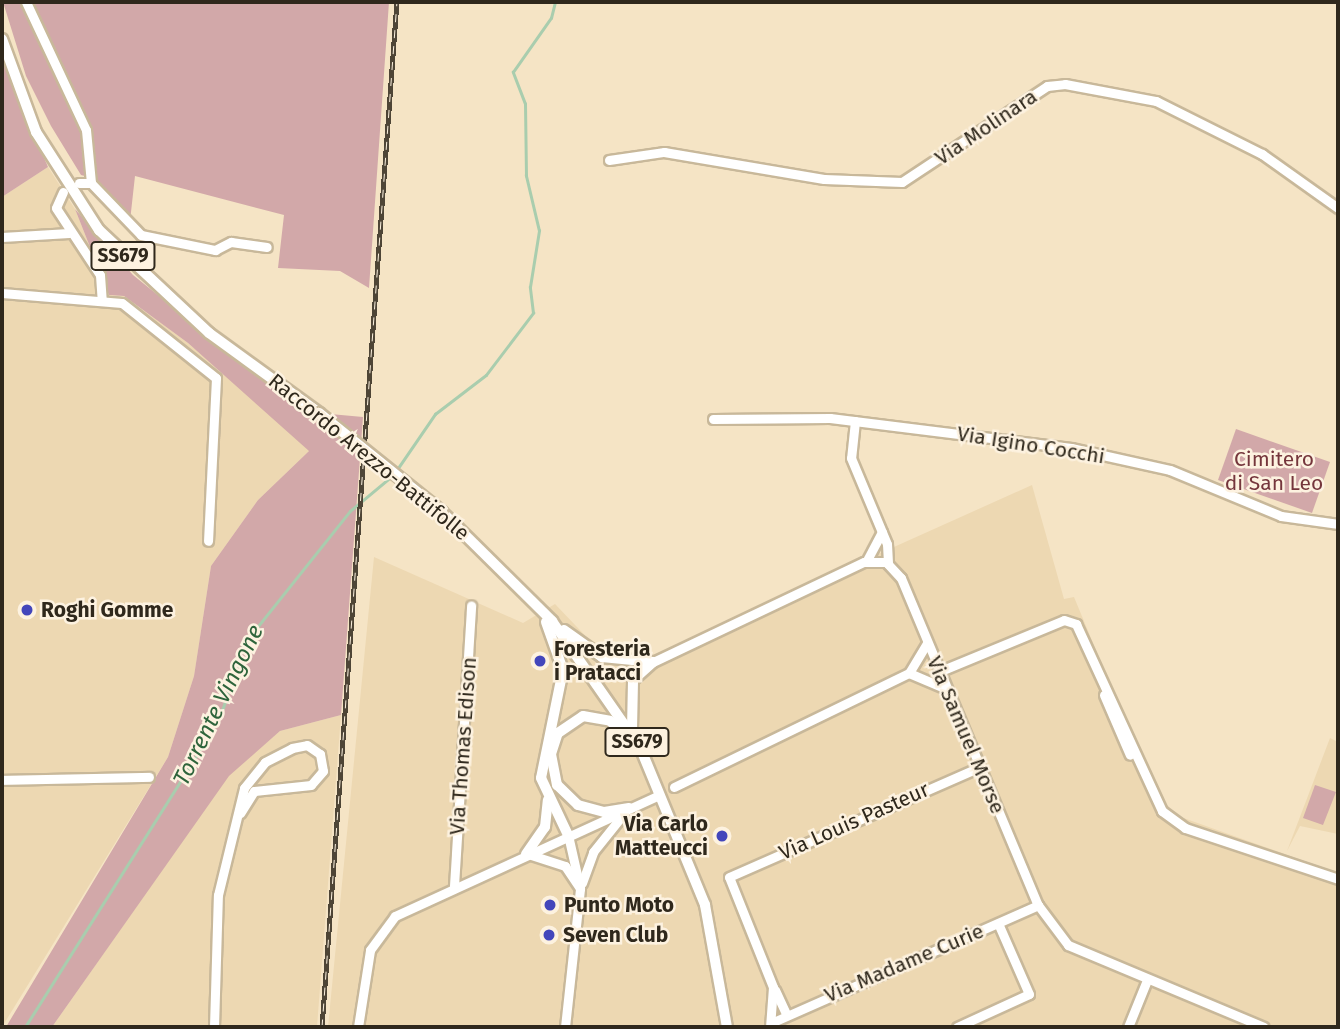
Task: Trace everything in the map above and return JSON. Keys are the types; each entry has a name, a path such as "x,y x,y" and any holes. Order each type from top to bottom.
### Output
{"main road":[{"name":"Raccordo Arezzo-Battifolle","path":"2,39 36,132 99,230 209,333 319,413 442,512 552,621 640,747 705,905 727,1027"},
{"path":"540,610 563,670 541,768 548,800 566,832"},
{"path":"552,621 602,657 653,662"},
{"path":"633,735 628,701 632,680 653,662"},
{"path":"566,832 549,781 551,754 558,733 583,716 610,721 640,747"},
{"path":"551,754 558,785 578,805 604,812 629,808"},
{"path":"526,854 545,827 548,800"}],"street":[{"path":"26,2 79,109 91,183 141,234 215,250 231,242 267,247"},
{"name":"Via Molinara","path":"609,160 664,152 824,178 902,182 1047,86 1065,84 1156,101 1262,154 1338,208"},
{"path":"79,183 91,183"},
{"path":"62,192 56,208 69,233 100,275 102,301"},
{"path":"2,237 69,233"},
{"path":"2,293 102,301 137,311 216,378 208,541"},
{"name":"Via Igino Cocchi","path":"713,419 855,421 1071,448 1170,470 1281,516 1338,523"},
{"path":"855,421 851,458 901,578"},
{"path":"866,562 882,531"},
{"path":"882,531 883,563"},
{"path":"883,563 887,544"},
{"path":"653,662 866,562 883,563"},
{"name":"Via Samuel Morse","path":"883,563 901,578 935,665 1038,905 1068,946 1264,1027"},
{"name":"Via Thomas Edison","path":"454,887 471,606"},
{"path":"920,662 935,665 1064,620 1076,624 1098,673 1116,734 1135,764 1149,794 1173,821 1338,879"},
{"path":"674,787 909,673 920,662 927,643"},
{"path":"926,676 935,665"},
{"path":"909,673 926,676 947,693"},
{"path":"215,1027 218,895 240,813 250,776 265,762 299,745 320,754 323,771 311,785 254,791 240,813"},
{"name":"Via Louis Pasteur","path":"773,987 729,877 979,766"},
{"path":"2,780 149,777"},
{"path":"358,1027 362,974 381,931 396,916 566,832 657,796"},
{"path":"565,1027 580,888 593,852 629,808"},
{"path":"566,832 580,888"},
{"path":"526,854 565,866 580,888"},
{"name":"Via Madame Curie","path":"771,1025 786,1014 1038,905"},
{"path":"957,1027 1028,994 999,923"},
{"path":"1128,1027 1147,980"},
{"path":"773,987 786,1014"},
{"path":"771,1025 773,987"}],"shaded area":[{"path":"48,167 75,209 109,295 124,296 188,343 310,450 258,500 211,566 194,676 168,757 2,1027 2,197"},
{"path":"1032,485 1064,599 1074,597 1153,788 1175,815 1338,873 1338,1027 328,1027 374,557 523,623 555,604 597,648 649,657"},
{"path":"341,715 317,1027 52,1027 228,776 280,731"},
{"path":"1330,738 1338,742 1338,834 1300,826 1287,851"}],"green space":[{"path":"3,2 389,2 369,288 340,271 278,268 284,215 135,176 130,221 96,179 81,175 51,126 26,76"},
{"path":"2,59 48,167 2,197"},
{"path":"75,209 133,275 316,423 319,413 363,417 341,715 280,731 229,776 52,1027 6,1027 168,757 194,676 211,566 258,500 309,451 188,343 124,296 109,295"},
{"name":"Cimitero di San Leo","path":"1236,429 1330,462 1312,513 1218,480"},
{"path":"1315,785 1336,792 1323,825 1303,818"}],"waterway":[{"name":"Torrente Vingone","path":"396,471 435,414 486,375 533,313 530,287 539,231 526,176 525,104 513,72 551,18 555,2"},
{"name":"Torrente Vingone","path":"25,1027 195,758 223,708 243,645 350,511 392,476"}],"railway":[{"path":"322,1027 397,2"}],"place":[{"name":"Roghi Gomme","path":"27,610"},
{"name":"Foresteria i Pratacci","path":"540,661"},
{"name":"Via Carlo Matteucci","path":"722,836"},
{"name":"Punto Moto","path":"550,905"},
{"name":"Seven Club","path":"549,935"}]}
